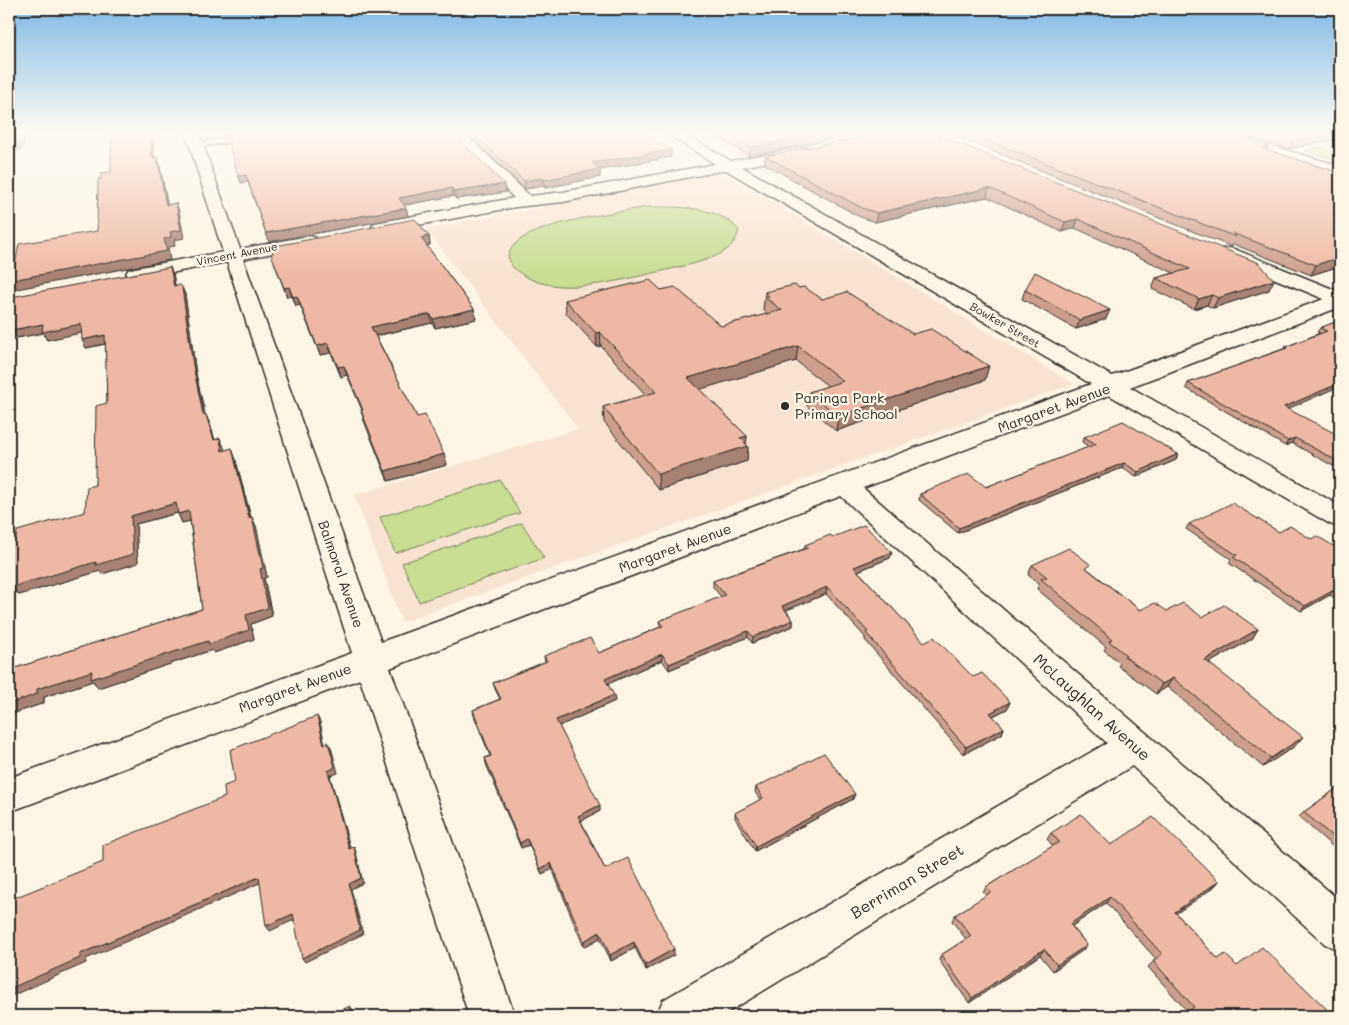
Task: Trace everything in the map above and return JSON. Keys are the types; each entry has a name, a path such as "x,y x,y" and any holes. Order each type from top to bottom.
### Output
{"street":[{"name":"Balmoral Avenue","path":"209,179 233,255 492,1016"},
{"path":"503,179 526,201"},
{"path":"370,229 660,179"},
{"name":"Bowker Street","path":"751,179 1340,518"},
{"name":"Vincent Avenue","path":"115,278 321,239"},
{"path":"1211,246 1340,299"},
{"name":"Margaret Avenue","path":"9,795 1112,386 1340,299"},
{"name":"McLaughlan Avenue","path":"844,485 1340,929"},
{"name":"Berriman Street","path":"679,1016 1135,745"}],"shaded area":[{"name":"Paringa Park Primary School","path":"693,179 734,179 1074,384 402,622 354,495 578,429 426,229"}],"green space":[{"path":"648,207 685,208 709,212 730,222 739,230 732,245 723,252 706,260 608,283 571,286 537,282 514,269 510,262 508,255 512,247 524,237 539,230 597,215"},
{"path":"500,480 520,513 395,553 380,517"},
{"path":"522,523 544,558 419,602 402,563"}],"building":[{"path":"98,179 161,179 166,205 176,203 181,230 170,232 171,237 164,239 167,251 12,280 19,244 97,231"},
{"path":"247,179 499,179 504,184 454,192 452,188 399,198 406,208 266,233"},
{"path":"522,179 537,179 524,181"},
{"path":"808,179 1048,179 1259,263 1274,280 1218,298 1212,295 1199,299 1156,278 1190,269 1078,219 1065,222 989,188 877,213 862,208"},
{"path":"1086,179 1340,179 1340,257 1316,265 1232,233 1236,237"},
{"path":"415,219 429,236 421,238 474,309 433,319 430,314 371,327 417,417 425,415 444,454 385,471 361,410 363,410 344,366 338,367 328,343 317,346 297,296 293,297 289,287 284,288 270,247"},
{"path":"170,267 174,286 180,285 182,287 193,365 203,414 206,415 214,440 220,438 222,451 232,448 249,518 252,517 263,568 260,569 268,608 246,615 249,630 209,644 208,641 91,679 92,671 37,689 37,694 9,704 9,670 202,609 189,511 178,514 176,503 131,516 133,554 96,565 96,562 12,587 9,583 9,545 16,539 17,531 85,512 87,487 95,485 96,406 107,403 105,335 82,340 81,324 42,332 43,324 12,330 14,321 9,322 11,297"},
{"path":"1035,272 1110,310 1080,320 1025,290"},
{"path":"650,280 661,290 675,287 721,326 782,310 764,297 769,296 765,292 794,285 799,288 804,287 822,299 847,292 913,334 931,329 989,366 838,416 809,392 843,381 798,346 688,378 747,436 740,438 748,446 658,474 603,407 656,392 600,332 596,333 565,300"},
{"path":"1340,320 1340,383 1284,407 1340,436 1340,459 1337,461 1295,438 1288,441 1188,383 1287,348 1285,347 1327,331 1320,328"},
{"path":"1123,421 1178,454 1138,472 1124,463 959,528 920,494 969,474 986,487 1096,444 1084,437"},
{"path":"1232,503 1279,532 1290,526 1311,539 1317,536 1340,550 1337,552 1340,554 1340,593 1334,590 1305,606 1233,557 1237,555 1189,524"},
{"path":"864,525 892,552 854,567 924,642 934,637 973,677 982,673 1010,702 990,713 1004,728 966,747 827,587 782,606 793,620 753,637 748,631 669,664 662,654 605,679 614,695 556,720 600,805 578,816 605,869 628,858 674,949 645,965 634,942 610,955 600,932 584,941 551,863 540,869 527,839 520,843 485,758 491,756 473,710 501,699 493,683 547,661 544,656 590,638 599,653 663,626 659,621 725,595 713,581 808,548 805,545 830,535 833,537"},
{"path":"1069,548 1091,565 1086,568 1140,610 1155,603 1167,611 1183,603 1202,617 1224,605 1258,629 1205,660 1303,737 1271,758 1173,678 1162,684 1124,656 1126,655 1109,641 1112,639 1041,579 1047,577 1032,565"},
{"path":"317,716 324,744 328,742 335,767 328,771 349,849 354,847 361,878 349,884 360,930 302,958 293,914 266,926 259,877 80,954 80,958 9,989 9,900 103,862 103,845 225,797 224,786 235,782 230,750"},
{"path":"824,753 855,794 756,846 735,813 763,798 756,787"},
{"path":"1340,786 1340,843 1304,812"},
{"path":"1081,814 1111,845 1153,817 1219,881 1175,912 1218,959 1225,954 1237,966 1262,947 1334,1016 1182,1016 1194,1007 1153,961 1162,954 1110,897 1070,924 1087,945 1057,965 1044,949 972,998 941,955 971,936 955,915 991,892 986,887 1059,842 1051,833"},
{"path":"350,1006 353,1016 329,1016"}],"place":[{"name":"Paringa Park Primary School","path":"785,406"}]}
